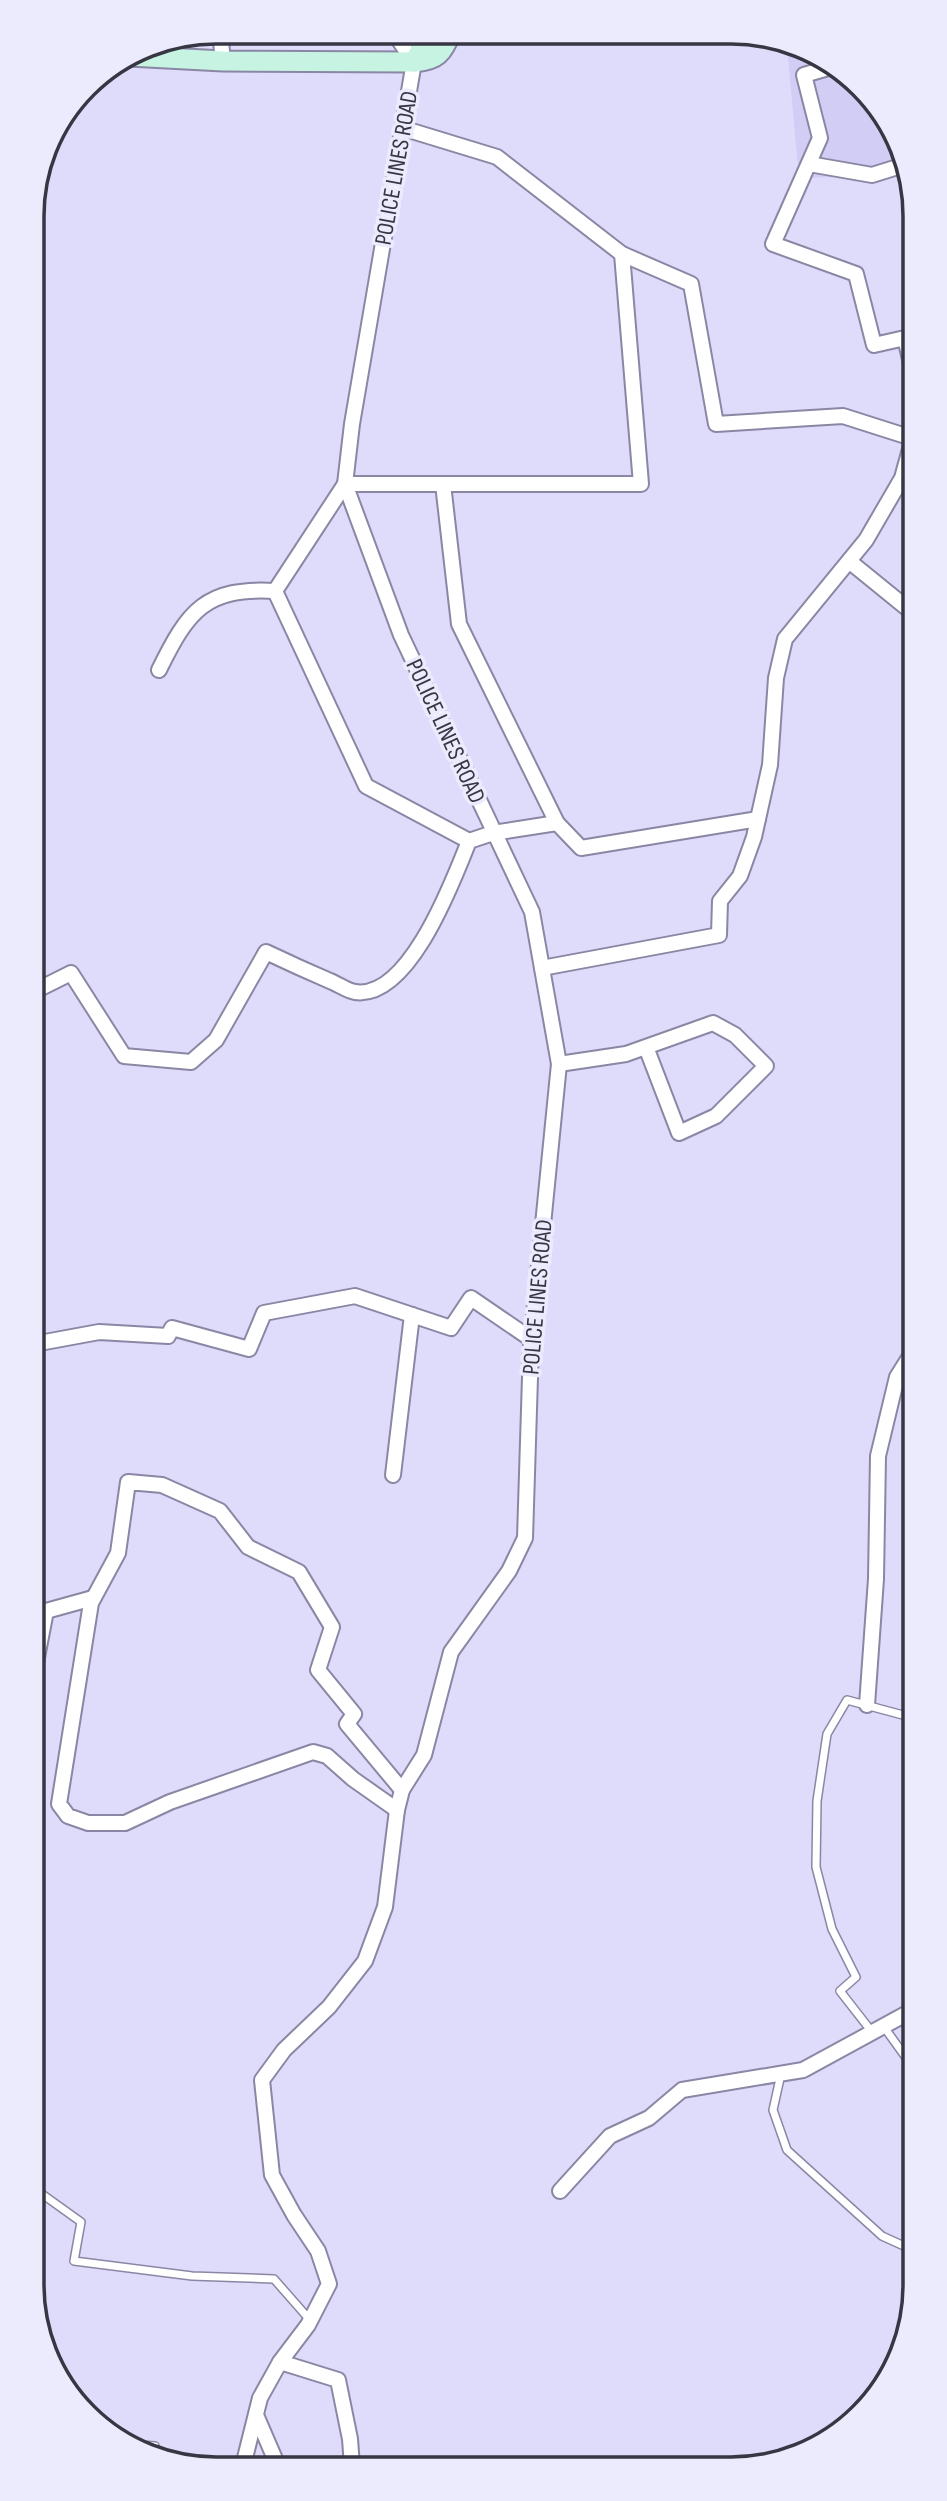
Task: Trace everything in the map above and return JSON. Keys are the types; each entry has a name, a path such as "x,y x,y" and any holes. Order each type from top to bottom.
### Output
{"main road":[{"path":"414,62 424,44"},
{"path":"150,57 223,61 414,62 431,60 446,44"}],"street":[{"path":"221,44 223,61"},
{"path":"402,44 414,62"},
{"name":"POLICE LINES ROAD","path":"245,2457 260,2398 280,2362 310,2320 329,2284 318,2251 272,2175 262,2080 284,2050 329,2007 365,1961 385,1907 402,1790 424,1755 451,1651 509,1571 525,1538 531,1339 559,1065 532,912 401,635 345,484 352,425 414,62"},
{"path":"822,70 804,75 820,138 773,244 856,274 874,345 903,338"},
{"path":"402,128 497,157 622,254 691,284 716,424 843,416 903,437"},
{"path":"808,164 872,175 896,167"},
{"path":"275,591 345,484 641,484 622,254"},
{"path":"542,968 719,935 720,901 740,876 758,819 770,765 776,678 785,639 866,540 903,474"},
{"path":"443,484 458,624 557,823 581,848 758,819"},
{"path":"849,561 903,605"},
{"path":"159,670 178,631 194,614 217,597 245,589 275,591"},
{"path":"275,591 366,786 469,841 493,833 557,823"},
{"path":"44,986 71,973 124,1056 191,1062 216,1040 266,952 355,992 378,990 404,968 415,952 442,906 469,841"},
{"path":"559,1065 626,1054 713,1023 735,1035 766,1066 716,1116 679,1133 646,1047"},
{"path":"44,1342 99,1332 168,1336 172,1328 249,1349 264,1313 355,1296 451,1328 471,1298 531,1339"},
{"path":"393,1475 412,1315"},
{"path":"867,1705 876,1580 878,1456 897,1377 903,1367"},
{"path":"397,1810 353,1779 327,1756 313,1752 170,1802 125,1823 88,1823 68,1816 59,1804 91,1603 118,1553 128,1482 162,1485 220,1511 248,1547 299,1572 332,1627 318,1670 354,1714 347,1724 402,1790"},
{"path":"44,1621 46,1611 93,1598"},
{"path":"559,2191 610,2136 649,2118 682,2090 803,2070 903,2015"},
{"path":"280,2362 338,2380 351,2457"},
{"path":"256,2415 274,2457"}],"lane":[{"path":"903,1715 847,1700 827,1734 817,1801 816,1867 832,1929 856,1977 841,1991 903,2057"},
{"path":"781,2074 772,2110 787,2150 882,2236 903,2246"},
{"path":"44,2195 81,2221 75,2261 192,2276 274,2279 310,2320"}],"shaded area":[{"path":"788,53 817,67 853,94 868,111 886,140 897,173 889,176 799,178"}]}
